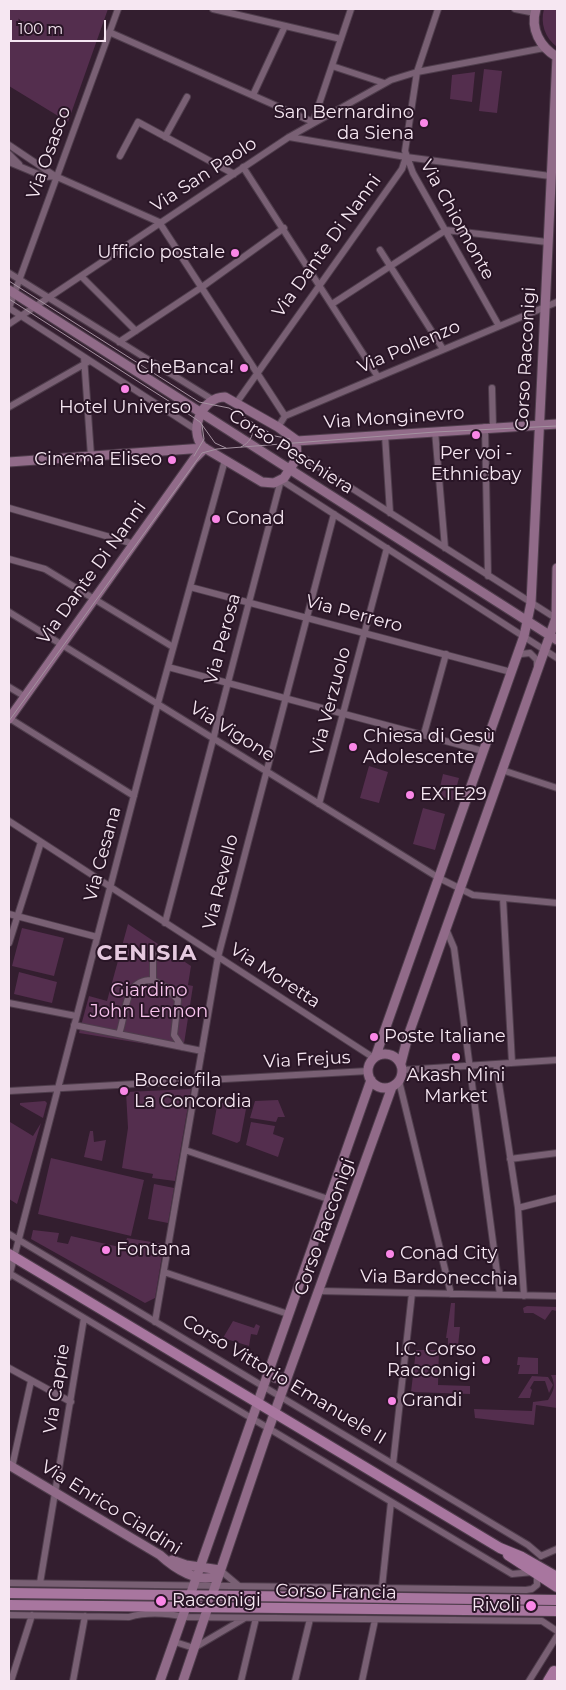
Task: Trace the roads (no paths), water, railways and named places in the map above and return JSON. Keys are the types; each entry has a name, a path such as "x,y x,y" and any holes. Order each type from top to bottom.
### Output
{"main road":[{"name":"Corso Vittorio Emanuele II","path":"11,1256 500,1548 514,1560 537,1567 557,1577"},
{"name":"Corso Vittorio Emanuele II","path":"537,1567 557,1587"},
{"name":"Corso Francia","path":"9,1593 193,1586 211,1596 557,1600"},
{"name":"Corso Francia","path":"9,1605 557,1611"},
{"path":"548,1681 556,1677"}],"street":[{"name":"Via Osasco","path":"9,308 11,292 20,280 56,176 118,9"},
{"path":"213,9 341,39"},
{"path":"109,32 313,122 351,9"},
{"name":"Via Chiomonte","path":"438,9 417,72 405,151 406,157 412,173 499,326"},
{"path":"515,9 536,11 535,26 538,37 544,48 557,57"},
{"path":"253,95 285,26"},
{"name":"Via San Paolo","path":"9,324 159,222 289,137 313,122 328,117 384,83 417,72 544,48"},
{"name":"Corso Racconigi","path":"375,1057 528,621 531,603 538,424 557,57"},
{"path":"332,66 384,83"},
{"path":"165,137 187,97"},
{"path":"120,156 138,122 234,174"},
{"path":"289,137 406,157 550,176"},
{"path":"9,145 56,176 159,222 285,416 278,427"},
{"path":"9,154 23,168"},
{"name":"Via Dante Di Nanni","path":"237,402 256,372 402,169 406,157"},
{"path":"9,162 45,177 56,176"},
{"path":"243,167 284,228 378,377"},
{"path":"119,342 202,287 284,228"},
{"path":"332,304 446,230 547,242"},
{"path":"380,250 391,264 443,349"},
{"name":"Corso Peschiera","path":"9,273 213,400"},
{"path":"81,276 136,331"},
{"name":"Corso Peschiera","path":"11,292 554,637"},
{"name":"Via Pollenzo","path":"285,416 557,302"},
{"path":"9,308 86,360 195,429"},
{"path":"9,407 86,360"},
{"path":"86,360 91,456"},
{"path":"488,576 489,427 492,388"},
{"path":"226,397 237,402 297,441 298,454 290,470 281,480 274,483 262,482 205,448 197,438 195,429 202,414 213,400 226,397"},
{"name":"Via Monginevro","path":"297,441 557,424"},
{"path":"435,431 445,548"},
{"path":"385,435 390,513"},
{"path":"9,462 205,448"},
{"name":"Via Dante Di Nanni","path":"9,718 194,459 205,448"},
{"name":"Corso Peschiera","path":"298,454 557,619"},
{"name":"Via Cesana","path":"9,1275 11,1256 17,1240 173,647 225,460"},
{"name":"Corso Peschiera","path":"281,480 557,658"},
{"name":"Via Perosa","path":"165,923 214,738 226,682 281,480"},
{"path":"9,508 134,544"},
{"name":"Via Revello","path":"155,1322 218,957 265,771 334,514"},
{"name":"Via Verzuolo","path":"319,804 366,633 387,548"},
{"path":"9,559 45,569 173,647"},
{"path":"451,1294 396,1084 446,929 537,668 544,650 554,637 557,619 557,568"},
{"name":"Via Perrero","path":"190,587 511,672"},
{"name":"Via Vigone","path":"9,612 439,878"},
{"path":"515,660 521,654 530,653 537,660 537,668"},
{"path":"424,734 446,654"},
{"path":"168,667 483,751"},
{"path":"9,687 24,696"},
{"path":"9,718 134,796"},
{"path":"502,770 557,788"},
{"name":"Via Moretta","path":"9,821 375,1057"},
{"path":"9,943 41,842"},
{"path":"439,878 461,887 473,895 557,903"},
{"path":"503,898 512,1063"},
{"path":"9,914 97,937"},
{"path":"446,929 454,948 500,1295"},
{"path":"153,953 153,980"},
{"path":"119,1034 125,1018 129,992 138,983 153,980 167,988 178,1000 174,1035 182,1047"},
{"path":"9,1003 76,1016"},
{"path":"74,1025 202,1051"},
{"path":"396,1084 380,1088 369,1076 375,1057 389,1054 402,1066 469,1066 557,1060"},
{"path":"496,1064 518,1208 524,1296"},
{"name":"Corso Racconigi","path":"160,1681 329,1199 369,1076"},
{"name":"Via Frejus","path":"9,1091 197,1081 369,1076"},
{"name":"Corso Racconigi","path":"182,1681 280,1397 396,1084"},
{"path":"185,1150 329,1199"},
{"path":"510,1159 557,1153"},
{"path":"518,1208 557,1198"},
{"name":"Corso Vittorio Emanuele II","path":"9,1234 528,1545 537,1567"},
{"path":"164,1272 288,1314"},
{"path":"9,1275 512,1574 537,1567 557,1549"},
{"name":"Via Bardonecchia","path":"319,1291 557,1296"},
{"path":"394,1464 412,1293"},
{"name":"Via Caprie","path":"40,1583 84,1318"},
{"path":"9,1368 71,1402"},
{"path":"269,1369 275,1378 287,1378"},
{"path":"10,1466 32,1381"},
{"name":"Via Enrico Cialdini","path":"10,1466 160,1555 193,1586"},
{"path":"382,1587 391,1502"},
{"path":"160,1555 186,1565 200,1566 219,1572 238,1586"},
{"name":"Corso Francia","path":"9,1583 532,1589 537,1585 537,1567"},
{"path":"193,1586 219,1572"},
{"path":"495,1590 509,1599"},
{"path":"501,1621 513,1610"},
{"name":"Corso Francia","path":"526,1611 557,1630"},
{"name":"Corso Francia","path":"9,1615 166,1614 204,1618 542,1621"},
{"path":"11,1681 32,1615"},
{"path":"73,1681 85,1616"},
{"path":"175,1642 194,1648 245,1618"},
{"path":"240,1681 256,1618"},
{"path":"295,1681 310,1619"},
{"path":"362,1681 375,1620"},
{"path":"529,1681 557,1636"}],"tram line":[{"path":"9,281 199,402 229,408 275,436 290,439"},
{"path":"9,299 200,422 215,443 226,448"},
{"path":"241,447 248,442 253,431 247,419"},
{"path":"194,456 204,439 202,425"},
{"path":"9,721 202,453 217,449 435,432 557,426"}],"place":[{"name":"San Bernardino da Siena","path":"424,123"},
{"name":"Ufficio postale","path":"235,253"},
{"name":"CheBanca!","path":"244,368"},
{"name":"Hotel Universo","path":"125,389"},
{"name":"Per voi - Ethnicbay","path":"476,435"},
{"name":"Cinema Eliseo","path":"172,460"},
{"name":"Conad","path":"216,519"},
{"name":"Chiesa di Gesù Adolescente","path":"353,747"},
{"name":"EXTE29","path":"410,795"},
{"name":"Poste Italiane","path":"374,1037"},
{"name":"Akash Mini Market","path":"456,1057"},
{"name":"Bocciofila La Concordia","path":"124,1091"},
{"name":"Fontana","path":"106,1250"},
{"name":"Conad City","path":"390,1254"},
{"name":"I.C. Corso Racconigi","path":"486,1360"},
{"name":"Grandi","path":"392,1401"},
{"name":"Racconigi","path":"161,1601"},
{"name":"Rivoli","path":"531,1606"}],"district":[{"name":"CENISIA","path":"147,954"}],"park label":[{"name":"Giardino John Lennon","path":"149,1001"}]}
